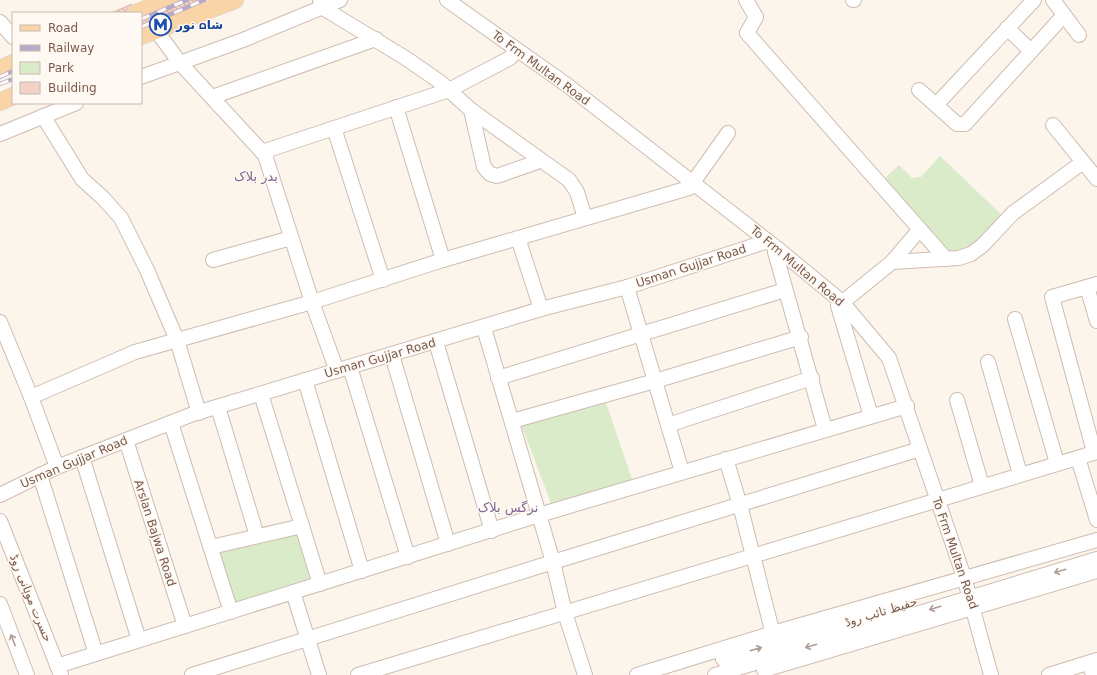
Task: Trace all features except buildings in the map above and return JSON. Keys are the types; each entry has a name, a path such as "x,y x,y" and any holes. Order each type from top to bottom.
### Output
{"main road":[{"path":"138,12 168,0"},
{"path":"149,33 235,0"},
{"path":"0,69 12,63"},
{"path":"0,102 12,96"}],"street":[{"path":"142,77 180,63 321,4 340,0"},
{"name":"To Frm Multan Road","path":"447,0 567,85 773,245 842,302 889,358 907,406 920,449 969,592 992,675"},
{"path":"746,0 756,17 747,33 946,259"},
{"path":"936,105 1034,0"},
{"path":"1053,0 1079,34"},
{"path":"321,4 407,59 450,90 471,110 574,185 585,218"},
{"path":"919,90 957,124 965,124 1064,15"},
{"path":"0,22 12,36"},
{"path":"1007,28 1031,51"},
{"path":"149,33 180,63 265,155 312,302 344,369 408,557"},
{"path":"212,97 376,39"},
{"path":"262,152 450,90 510,58 517,50"},
{"path":"0,134 73,104"},
{"path":"396,107 443,260"},
{"path":"471,110 484,167 487,172 497,176 540,161"},
{"path":"43,116 82,179 103,198 121,218 147,270 177,340 199,413"},
{"path":"1053,125 1097,179"},
{"path":"334,128 383,280"},
{"path":"32,397 135,352 312,302 443,260 689,188 728,133"},
{"path":"892,262 946,259 971,254 983,245 1013,213 1083,162"},
{"path":"871,416 838,306 892,262 920,229"},
{"path":"213,260 291,238"},
{"path":"518,238 541,310"},
{"path":"773,245 785,290 801,337 825,429"},
{"name":"Usman Gujjar Road","path":"0,495 57,467 199,413 541,310 773,245"},
{"path":"358,675 1096,452 1052,297 1092,285 1097,321"},
{"path":"627,287 682,472"},
{"path":"498,378 785,290"},
{"path":"1015,319 1057,463"},
{"path":"0,322 32,397 57,467"},
{"path":"484,328 553,562 565,613 585,675"},
{"path":"512,421 655,381 801,337"},
{"path":"436,342 492,530"},
{"path":"392,354 448,544"},
{"path":"988,362 1020,474"},
{"path":"668,425 812,378"},
{"path":"305,380 362,571"},
{"path":"262,394 320,584"},
{"path":"957,400 982,486"},
{"path":"59,670 96,654 139,640 539,515 825,429 907,406"},
{"path":"218,407 256,536"},
{"path":"171,423 232,612"},
{"name":"Arslan Bajwa Road","path":"126,440 185,626"},
{"path":"192,675 920,449"},
{"path":"82,457 139,640"},
{"path":"1078,458 1097,520"},
{"path":"637,675 775,638 740,505 726,459"},
{"path":"40,475 96,654"},
{"name":"حسرت موہانی روڈ","path":"0,521 59,670"},
{"path":"211,547 302,526"},
{"path":"747,675 969,592 1097,540"},
{"name":"حفیظ تائب روڈ","path":"715,675 969,592 1097,547"},
{"name":"حفیظ تائب روڈ","path":"665,675 775,638 969,592 1097,559"},
{"path":"969,592 1097,572"},
{"path":"293,592 319,675"},
{"path":"0,604 27,675"},
{"path":"1050,675 1093,666"}],"green space":[{"path":"940,156 1005,218 970,250 948,255 883,180 899,165 912,178 921,177"},
{"path":"605,400 632,479 552,506 521,424"},
{"path":"299,531 314,582 234,606 215,550"}],"railway":[{"path":"142,19 187,0"},
{"path":"142,27 204,0"},
{"path":"0,77 12,71"},
{"path":"0,84 12,79"}],"place":[{"name":"شاہ نور","path":"161,25"}],"district":[{"name":"بدر بلاک","path":"256,176"},
{"name":"نرگس بلاک","path":"508,507"}]}
